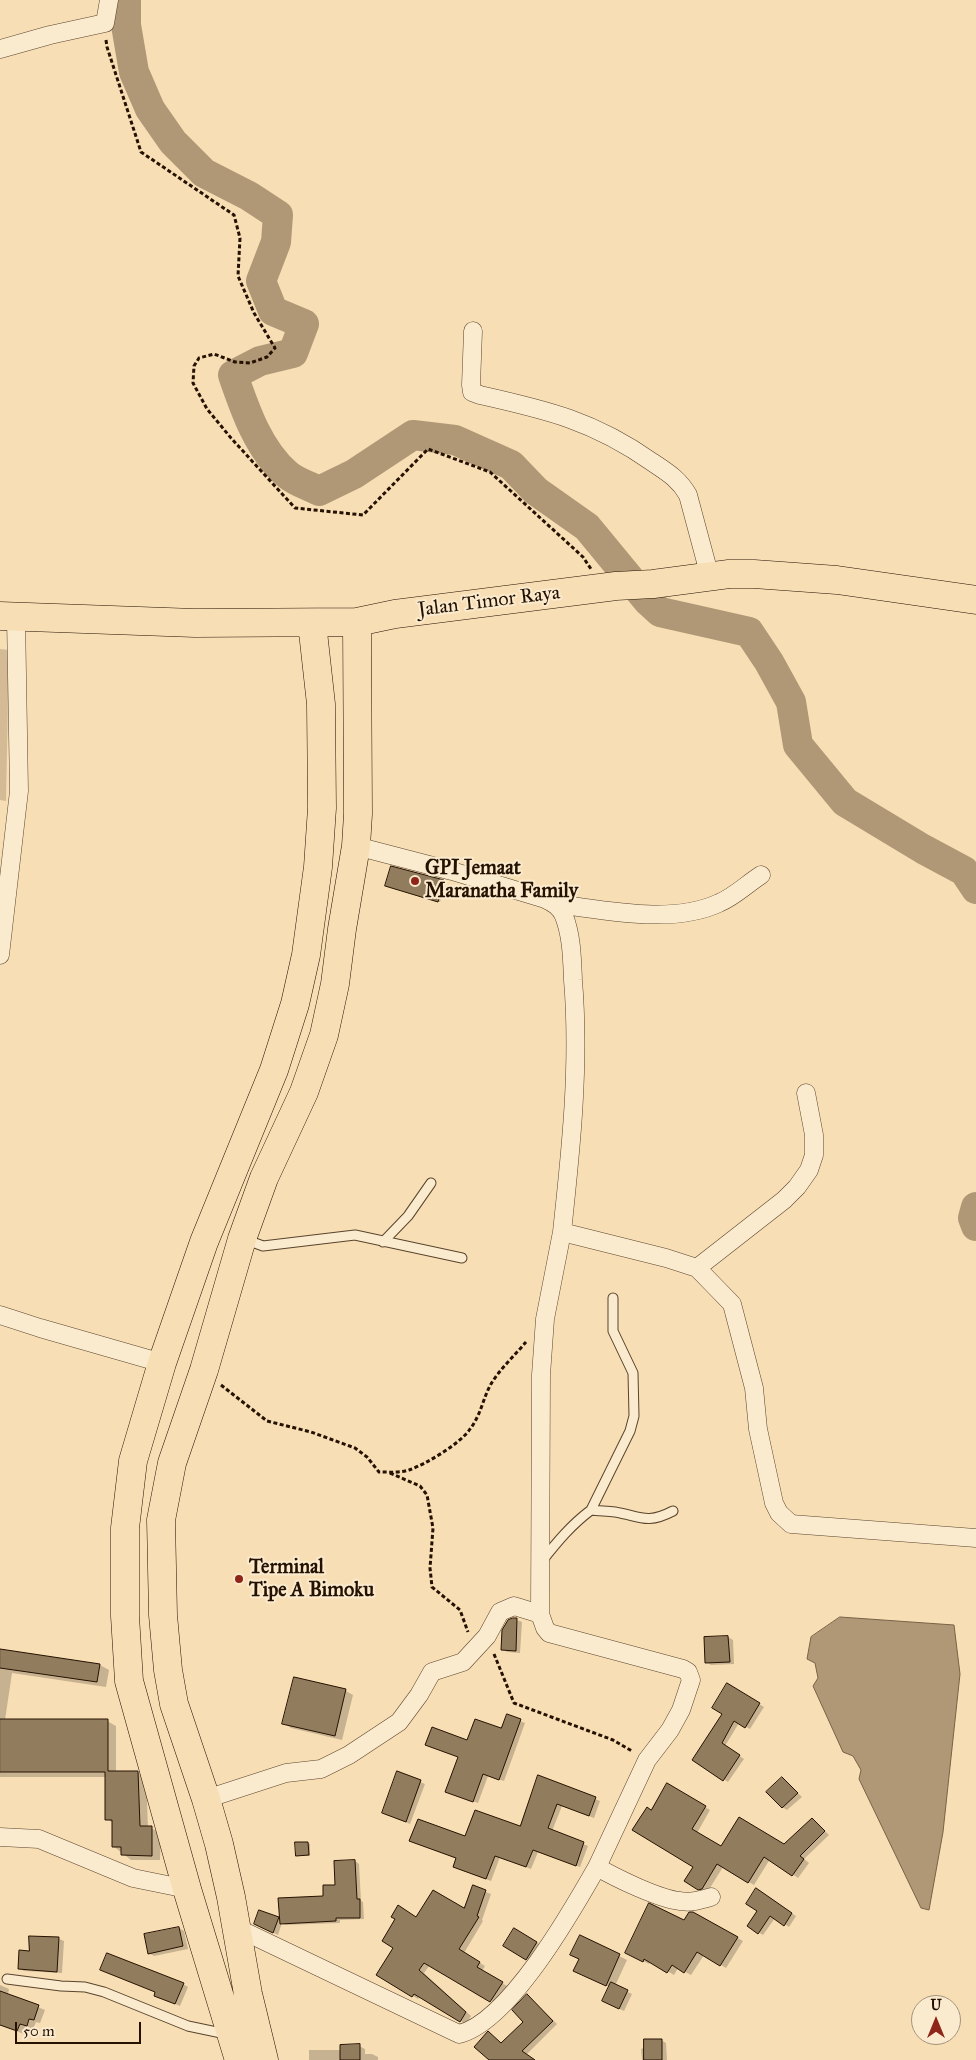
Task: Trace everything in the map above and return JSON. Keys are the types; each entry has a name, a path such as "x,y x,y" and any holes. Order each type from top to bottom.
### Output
{"highway":[{"name":"Jalan Timor Raya","path":"8,616 195,623 356,622 395,614 610,587 746,574 793,575 976,600"},
{"path":"264,2060 248,1994 231,1897 206,1799 174,1704 168,1670 164,1615 160,1546 161,1520 174,1454 204,1370 242,1239 264,1178 290,1125 324,1035 335,984 346,900 356,846 359,777 356,622"},
{"path":"235,2048 129,1681 124,1552 128,1494 133,1461 162,1363 204,1242 274,1070 295,1004 309,937 318,867 322,808 323,740 312,623"},
{"path":"274,1070 307,1083"},
{"path":"125,1616 164,1615"},
{"path":"190,1897 209,1900 231,1897"}],"street":[{"path":"0,49 50,35 105,23 109,0"},
{"path":"473,331 472,392 547,410 608,434 637,451 681,483 688,495 710,577"},
{"path":"0,955 19,791 8,616"},
{"path":"356,846 452,871 556,904 645,914 688,913 720,903 761,875"},
{"path":"237,1928 459,2034 472,2029 499,2008 538,1962 597,1867 647,1760 670,1730 681,1710 690,1680 688,1672 682,1668 549,1633 540,1614 542,1562 541,1375 545,1319 562,1232 574,1098 576,1016 570,937 563,915 556,904"},
{"path":"698,1268 784,1200 797,1187 808,1170 814,1155 814,1135 806,1093"},
{"path":"562,1232 648,1253 698,1268 732,1304 754,1388 758,1429 774,1503 790,1524 976,1538"},
{"path":"0,1315 162,1363"},
{"path":"206,1799 286,1773 321,1769 349,1755 399,1722 419,1695 432,1672 463,1662 487,1636 500,1612 514,1606 540,1614"},
{"path":"0,1837 39,1839 133,1878 190,1897"},
{"path":"597,1867 613,1876 669,1899 690,1902 711,1897"}],"lane":[{"path":"383,1242 408,1216 431,1184"},
{"path":"242,1239 263,1246 355,1236 462,1258"},
{"path":"542,1562 558,1540 575,1522 591,1510 630,1431 634,1416 633,1373 613,1331 613,1298"},
{"path":"591,1510 616,1512 644,1520 654,1519 672,1511"},
{"path":"7,1979 85,1987 104,1992 188,2026 235,2048"}],"path":[{"path":"105,23 107,47 141,152 234,215 240,238 238,276 254,313 274,348 267,357 250,363 236,362 214,354 200,358 194,366 193,384 207,409 231,438 295,508 364,515 428,449 490,472 583,557 610,587"},
{"path":"204,1370 267,1421 311,1432 355,1448 367,1457 379,1472 409,1470 426,1462 470,1430 484,1404 491,1384 545,1319"}],"shaded area":[{"path":"0,649 9,650 6,801 0,800"},
{"path":"840,1617 954,1625 960,1674 943,1832 929,1910 921,1908 859,1779 861,1770 853,1756 843,1752 813,1686 818,1678 815,1663 807,1659 811,1637"}],"building":[{"name":"GPI Jemaat Maranatha Family","path":"391,866 444,880 438,902 385,886"},
{"path":"517,1618 516,1651 501,1650 502,1630 508,1620"},
{"path":"728,1636 730,1662 705,1663 704,1637"},
{"path":"0,1649 100,1664 97,1682 0,1668"},
{"path":"294,1677 346,1689 335,1736 282,1724"},
{"path":"727,1683 760,1703 745,1728 734,1721 722,1743 740,1755 723,1781 692,1760 722,1714 712,1708"},
{"path":"507,1714 521,1719 499,1780 483,1774 473,1802 445,1792 458,1757 425,1745 432,1727 467,1740 475,1719 501,1728"},
{"path":"0,1719 108,1719 108,1771 138,1771 140,1826 152,1826 152,1856 121,1855 121,1847 112,1847 112,1820 105,1820 105,1772 0,1772"},
{"path":"397,1771 421,1780 406,1822 382,1813"},
{"path":"538,1775 596,1797 589,1816 557,1804 548,1828 584,1842 576,1866 533,1850 526,1867 495,1856 486,1879 453,1867 456,1858 409,1841 418,1819 465,1836 475,1810 520,1826"},
{"path":"782,1777 798,1793 782,1808 766,1792"},
{"path":"667,1783 706,1806 692,1829 721,1846 739,1817 784,1844 812,1818 825,1831 800,1856 804,1859 792,1876 764,1857 748,1883 717,1864 702,1889 698,1890 684,1881 693,1867 632,1830 647,1807 651,1810"},
{"path":"295,1842 308,1842 309,1855 296,1856"},
{"path":"355,1860 357,1899 360,1899 360,1918 336,1918 336,1921 280,1924 278,1898 323,1896 323,1885 335,1885 334,1861"},
{"path":"473,1885 486,1890 477,1916 479,1917 459,1949 480,1962 477,1967 503,1982 490,2002 424,1963 419,1970 466,2012 460,2022 414,1994 412,1997 376,1975 393,1948 382,1941 395,1919 391,1917 398,1905 416,1917 433,1890 464,1908"},
{"path":"756,1888 792,1913 784,1926 770,1916 758,1934 747,1926 757,1911 746,1904"},
{"path":"649,1903 684,1920 689,1912 693,1912 738,1937 720,1966 697,1952 684,1973 672,1965 667,1973 644,1959 643,1962 625,1953"},
{"path":"259,1910 279,1917 273,1933 254,1924"},
{"path":"179,1927 183,1946 148,1954 144,1934"},
{"path":"514,1928 537,1942 526,1960 503,1946"},
{"path":"580,1935 620,1954 606,1986 573,1971 579,1959 570,1955"},
{"path":"29,1936 59,1937 57,1972 18,1969 19,1950 29,1951"},
{"path":"107,1953 184,1983 175,2004 154,1996 155,1992 100,1970"},
{"path":"611,1982 628,1990 619,2009 602,2001"},
{"path":"0,1991 39,2005 34,2020 29,2019 27,2026 20,2024 17,2031 0,2025"},
{"path":"527,1994 553,2021 522,2051 535,2060 489,2060 474,2047 488,2031 501,2043 523,2022 512,2010"},
{"path":"644,2039 662,2039 662,2060 644,2060"},
{"path":"360,2044 360,2060 340,2060 340,2045"}],"waterway":[{"path":"126,0 126,25 134,72 150,109 173,142 204,173 249,196 278,215 276,242 261,281 273,311 304,324 293,353 260,361 233,375 254,429 278,465 291,477 319,491 354,474 413,435 455,440 511,465 536,491 587,527 648,601 660,612 749,632 769,662 791,702 798,745 845,802 923,849 964,871 976,889"},
{"path":"976,1207 973,1218 976,1226"}],"place":[{"name":"GPI Jemaat Maranatha Family","path":"415,881"},
{"name":"Terminal Tipe A Bimoku","path":"239,1579"}]}
